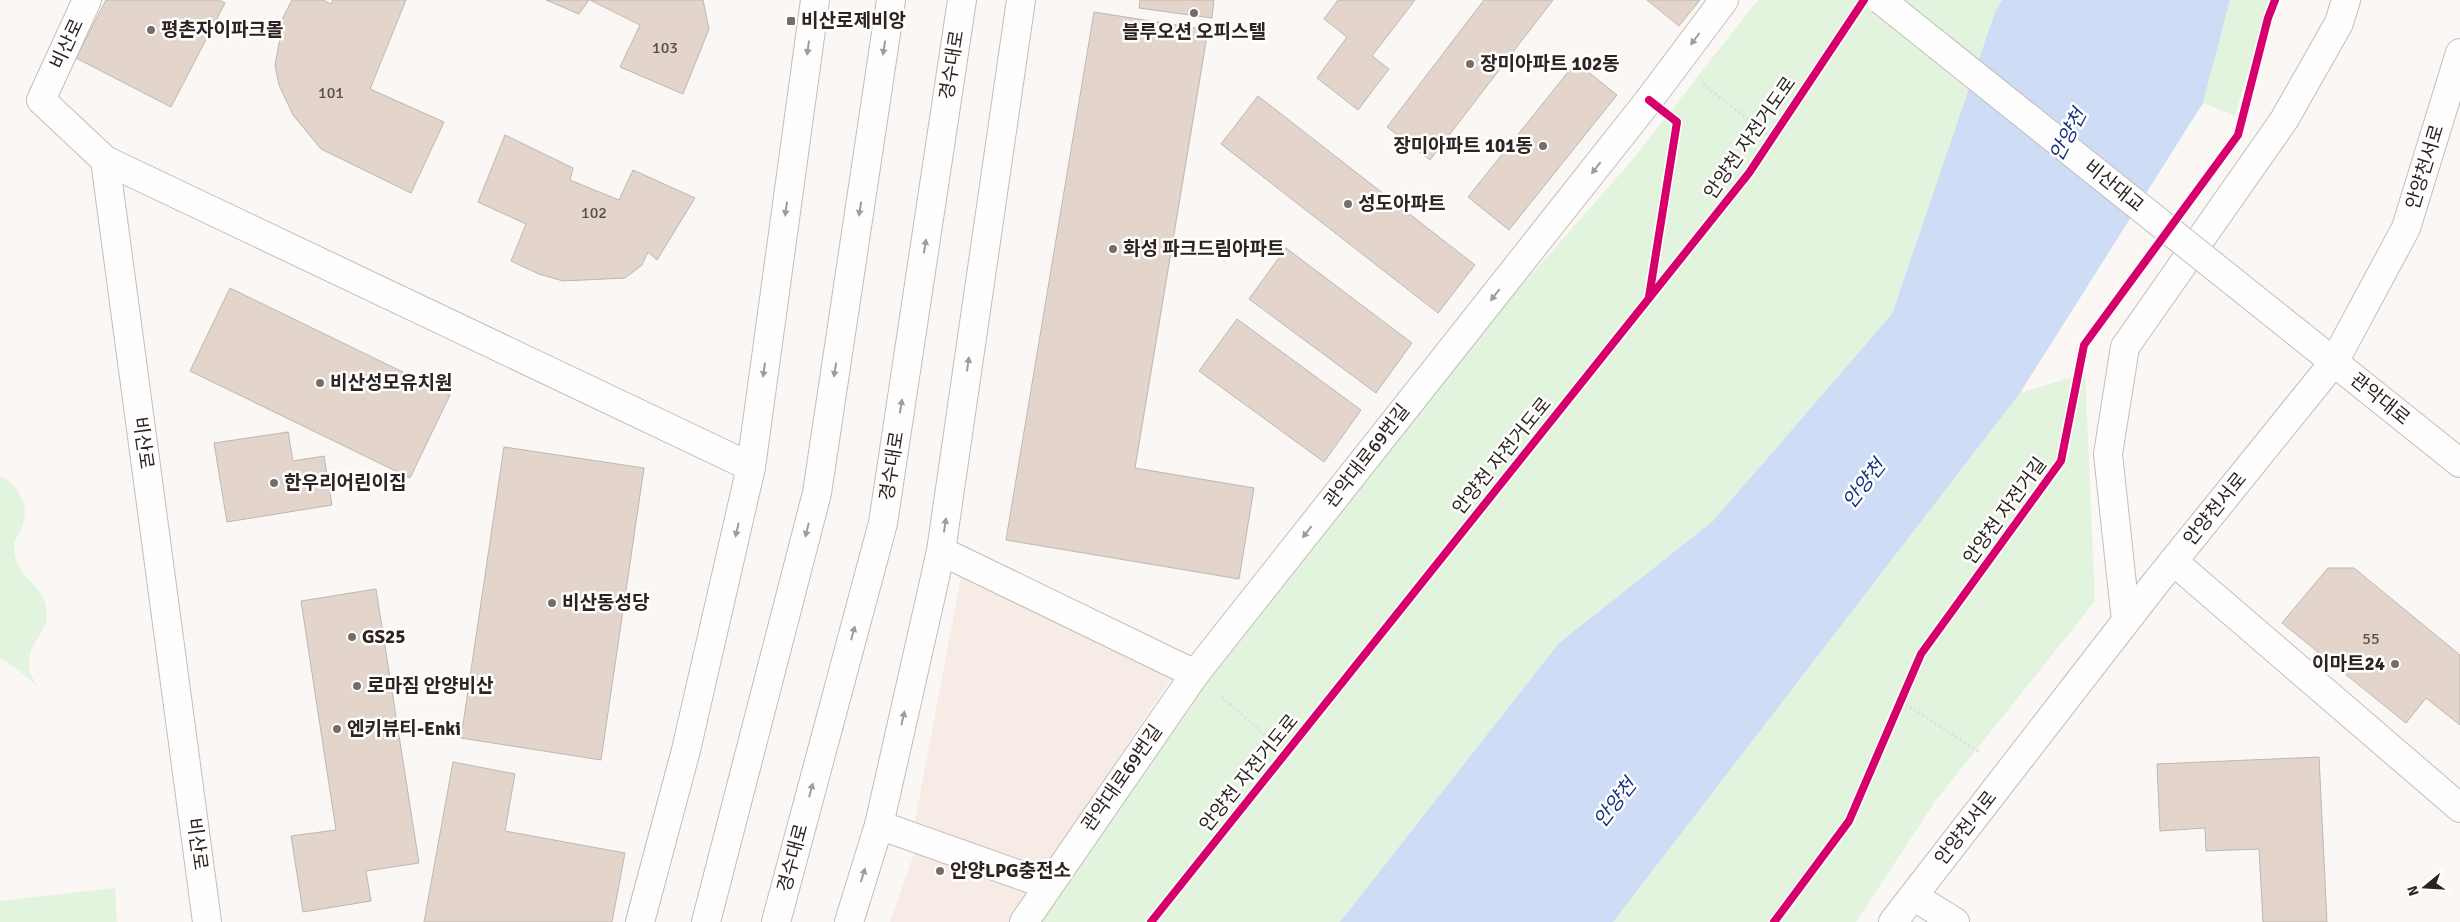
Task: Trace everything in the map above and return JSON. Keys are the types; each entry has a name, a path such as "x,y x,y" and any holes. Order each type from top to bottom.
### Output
{"street":[{"name":"비산로","path":"87,0 40,100 105,160 207,922"},
{"path":"640,922 686,750 751,468 814,0"},
{"path":"706,922 817,493 891,0"},
{"name":"경수대로","path":"776,922 883,523 962,0"},
{"path":"849,922 879,825 941,551 1021,0"},
{"name":"관악대로69번길","path":"1024,922 1195,674 1677,63 1724,0"},
{"name":"비산대교","path":"1881,0 2300,335"},
{"path":"2126,621 2108,454 2125,347 2284,120 2339,23 2346,0"},
{"name":"안양천서로","path":"1892,922 2173,561 2334,362 2406,228 2460,53"},
{"path":"105,160 751,468"},
{"name":"관악대로","path":"2300,335 2460,463"},
{"path":"941,551 1195,674"},
{"path":"2173,561 2460,808"},
{"path":"879,825 1048,885"},
{"path":"1913,896 1954,922"}],"path":[{"path":"1677,63 1769,142"},
{"path":"1195,674 1285,753"},
{"path":"1897,710 1902,697 2010,771"}],"shaded area":[{"path":"961,577 1174,674 1044,870 915,821"},
{"name":"안양LPG충전소","path":"915,851 1032,891 1010,922 890,922"}],"green space":[{"path":"1758,0 2002,0 1995,12 1892,314 1713,521 1559,643 1340,922 1036,922 1216,657 1477,336 1628,165"},
{"path":"2230,0 2269,0 2235,116 2203,103"},
{"path":"2085,373 2095,601 1936,800 1856,922 1613,922 2020,393"},
{"path":"0,476 13,485 22,497 25,511 22,527 14,548 16,558 19,567 41,594 47,611 43,630 30,654 31,673 37,686 15,667 0,658"},
{"path":"115,888 117,922 0,922 0,901"}],"water":[{"name":"안양천","path":"2002,0 2230,0 2203,103 2020,393 1613,922 1340,922 1559,643 1713,521 1892,314 1995,12"}],"building":[{"name":"평촌자이파크몰","path":"106,0 219,0 225,3 171,107 76,58"},
{"path":"292,0 323,0 331,4 333,0 406,0 370,89 444,122 411,193 321,149 293,115 279,85 275,65 280,39 274,35"},
{"path":"546,0 589,0 579,14"},
{"path":"590,0 703,0 709,29 683,94 620,67 640,25"},
{"name":"블루오션 오피스텔","path":"1140,0 1214,0 1212,18 1139,8"},
{"path":"1338,0 1415,0 1372,56 1389,69 1358,110 1317,78 1347,37 1324,19"},
{"name":"장미아파트 102동","path":"1484,0 1553,0 1430,160 1387,127"},
{"path":"1647,0 1700,0 1679,26"},
{"name":"화성 파크드림아파트","path":"1094,12 1208,30 1135,468 1254,488 1239,579 1006,540"},
{"name":"장미아파트 101동","path":"1576,62 1617,95 1509,230 1468,197"},
{"name":"성도아파트","path":"1258,96 1475,265 1438,313 1221,144"},
{"path":"505,135 573,168 570,180 619,200 633,170 695,198 657,260 648,252 642,265 625,278 563,281 539,274 511,261 526,224 478,202"},
{"path":"1286,248 1412,343 1376,393 1249,299"},
{"name":"비산성모유치원","path":"230,288 450,395 410,478 190,371"},
{"path":"1237,319 1361,410 1324,462 1199,371"},
{"name":"한우리어린이집","path":"288,432 293,461 324,456 332,505 227,522 214,443"},
{"name":"비산동성당","path":"504,447 644,468 601,760 461,738"},
{"path":"2328,568 2354,568 2460,655 2460,725 2426,698 2406,723 2282,623"},
{"path":"376,589 419,863 366,871 371,901 303,912 291,836 336,830 301,601"},
{"path":"2319,757 2327,922 2263,922 2259,849 2206,851 2205,828 2160,831 2157,764"},
{"path":"453,762 515,774 505,831 625,853 612,922 424,922"}],"cycle path":[{"name":"안양천 자전거도로","path":"1151,922 1749,173 1864,0"},
{"name":"안양천 자전거길","path":"1774,922 1849,821 1921,654 2061,461 2084,345 2238,135 2268,18 2275,0"},
{"path":"1649,100 1677,122 1649,297"}],"place":[{"name":"블루오션 오피스텔","path":"1194,13"},
{"name":"비산로제비앙","path":"791,21"},
{"name":"평촌자이파크몰","path":"151,30"},
{"name":"장미아파트 102동","path":"1470,64"},
{"name":"장미아파트 101동","path":"1543,146"},
{"name":"성도아파트","path":"1348,204"},
{"name":"화성 파크드림아파트","path":"1113,249"},
{"name":"비산성모유치원","path":"320,383"},
{"name":"한우리어린이집","path":"274,483"},
{"name":"비산동성당","path":"552,603"},
{"name":"GS25","path":"352,637"},
{"name":"이마트24","path":"2395,664"},
{"name":"로마짐 안양비산","path":"357,686"},
{"name":"엔키뷰티-Enki","path":"337,729"},
{"name":"안양LPG충전소","path":"940,871"}]}
